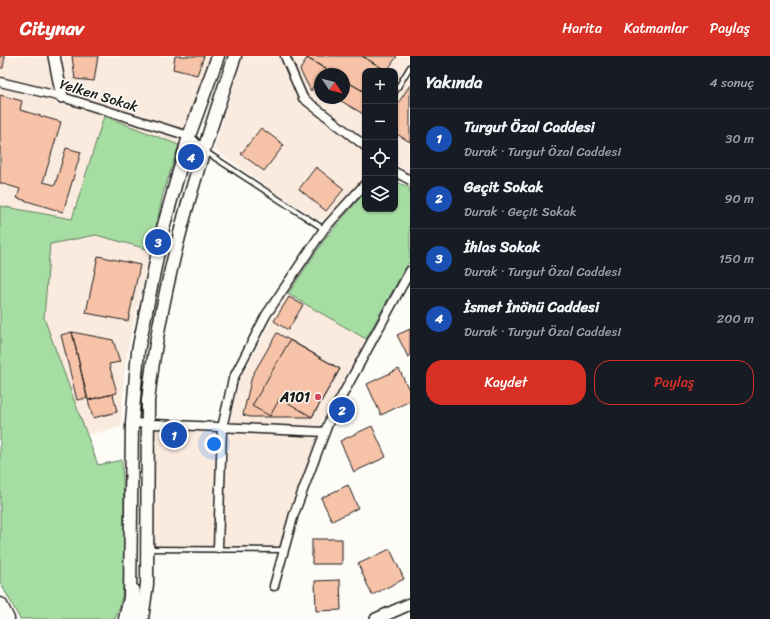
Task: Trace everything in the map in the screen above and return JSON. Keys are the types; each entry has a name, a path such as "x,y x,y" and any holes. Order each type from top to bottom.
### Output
{"highway":[{"path":"0,605 7,619"}],"main road":[{"path":"125,619 130,598 132,423 135,372 142,326 162,232 189,136 218,56"},
{"path":"142,619 147,584 147,424 151,376 177,243 203,150 235,56"}],"street":[{"path":"54,56 62,97"},
{"path":"285,56 303,98 362,142"},
{"name":"Yelken Sokak","path":"0,82 62,97 189,136"},
{"path":"189,136 203,150"},
{"path":"398,174 410,180"},
{"path":"218,548 222,428 233,379 266,315 324,229 362,187"},
{"path":"274,586 294,514 331,416 410,272"},
{"path":"132,423 325,432"},
{"path":"131,569 135,598 132,619"},
{"path":"147,584 149,619"},
{"path":"377,619 410,604"}],"lane":[{"path":"398,87 410,67"},
{"path":"203,150 324,229"},
{"path":"147,549 218,548 284,550"}],"shaded area":[{"path":"0,56 211,56 179,145 104,116 72,219 0,206"},
{"path":"242,56 410,56 410,174 398,166 398,68 362,68 362,180 327,220 318,220 263,184 214,149"},
{"path":"398,182 410,188 410,260 321,422 284,552 154,546 152,429 181,424 229,424 239,381 275,314 327,236 362,195 362,212 398,212"},
{"path":"96,235 151,250 130,338 125,368 121,427 87,435 44,318 50,243"}],"green space":[{"path":"104,116 179,145 163,194 151,250 96,235 50,244 44,318 98,465 122,460 125,518 125,565 120,605 115,619 20,619 0,582 0,206 72,219"},
{"path":"398,182 410,188 410,260 366,339 288,294 327,236 362,195 362,212 398,212"}],"building":[{"path":"0,56 5,56 3,68 0,68"},
{"path":"72,56 98,56 94,81 75,79"},
{"path":"175,56 204,56 197,75 173,69"},
{"path":"308,56 362,56 382,68 362,68 362,90 350,83 350,68 324,68 307,58"},
{"path":"362,56 397,56 389,68 382,68"},
{"path":"307,58 324,68 314,68 314,85 311,91 300,70"},
{"path":"350,83 362,90 362,113 346,104 350,104"},
{"path":"410,85 410,142 398,135 398,103"},
{"path":"0,95 22,101 20,110 61,122 43,182 55,185 66,148 81,152 63,212 17,198 20,189 0,183"},
{"path":"261,128 284,145 264,171 241,154"},
{"path":"316,167 344,189 326,211 299,189"},
{"path":"98,256 140,265 128,321 86,313"},
{"path":"289,297 303,305 288,330 274,321"},
{"path":"410,329 410,356 408,357 397,335"},
{"path":"72,332 113,340 120,362 109,364 117,393 88,400"},
{"path":"72,332 87,398 77,400 61,335"},
{"path":"277,333 340,369 312,417 250,417 243,415 252,376"},
{"path":"290,340 340,369 312,417 280,398 270,416 252,406"},
{"path":"399,369 410,392 410,401 381,415 367,384"},
{"path":"113,394 117,412 93,418 88,400"},
{"path":"372,426 386,457 354,472 340,441"},
{"path":"348,485 358,508 332,521 321,498"},
{"path":"312,539 342,539 342,564 312,564"},
{"path":"390,549 404,579 372,595 358,564"},
{"path":"340,580 341,610 316,611 315,581"}],"place":[{"name":"İsmet İnönü Caddesi","path":"191,157"},
{"name":"İhlas Sokak","path":"158,242"},
{"name":"A101","path":"318,397"},
{"name":"Geçit Sokak","path":"342,410"},
{"name":"Turgut Özal Caddesi","path":"174,435"}]}
